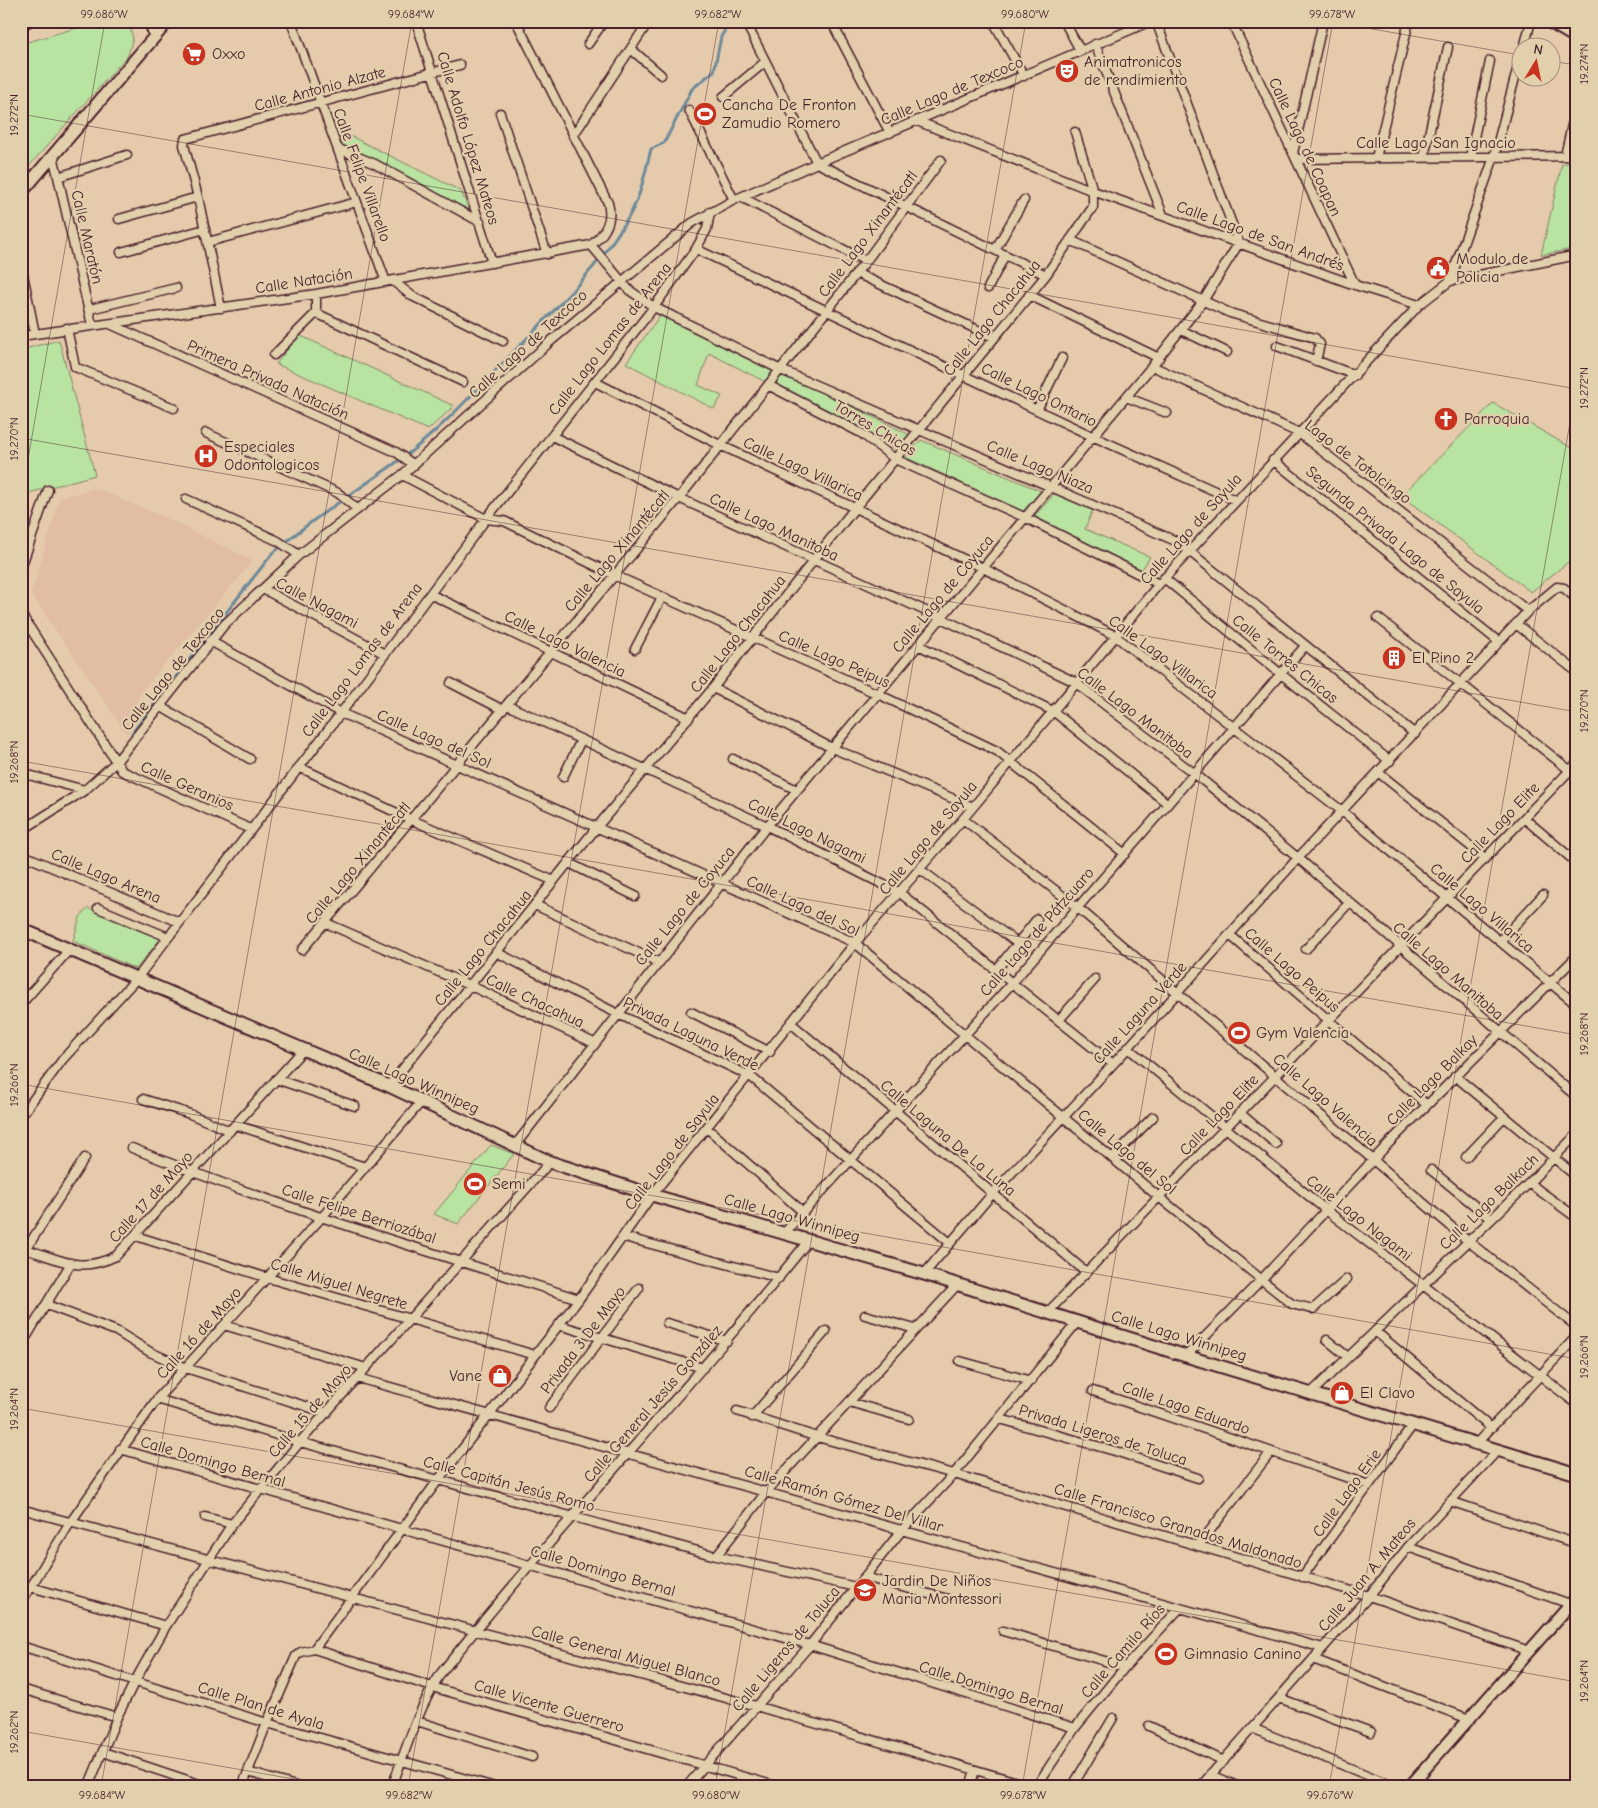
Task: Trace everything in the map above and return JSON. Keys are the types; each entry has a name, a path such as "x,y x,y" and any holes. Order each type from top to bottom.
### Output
{"main road":[{"path":"21,23 27,21"},
{"path":"150,21 155,35"},
{"path":"21,193 168,21"},
{"path":"1548,21 1577,38"},
{"name":"Calle Lago Winnipeg","path":"21,929 389,1086 516,1144 550,1162 652,1196 785,1232 1577,1474"}],"street":[{"name":"Calle Felipe Villarello","path":"291,21 357,202 390,282"},
{"name":"Calle Adolfo López Mateos","path":"416,21 434,72 492,263"},
{"path":"588,44 604,21"},
{"path":"573,136 649,21"},
{"path":"745,21 817,163 1046,275"},
{"path":"831,21 890,133"},
{"path":"993,21 1024,76"},
{"path":"1064,21 1080,50"},
{"name":"Calle Lago de Texcoco","path":"21,831 85,790 116,762 210,641 297,554 402,475 407,460 673,237 710,212 737,198 1151,21"},
{"path":"1156,21 1240,242"},
{"name":"Calle Lago de Coapan","path":"1231,21 1355,285"},
{"path":"1295,156 1323,21"},
{"path":"1376,158 1409,21"},
{"path":"1527,38 1531,21"},
{"path":"517,22 610,210 606,228 591,244"},
{"path":"1095,44 1163,215"},
{"path":"1424,157 1448,47"},
{"path":"631,48 661,75"},
{"path":"1470,157 1490,61"},
{"path":"723,97 765,62"},
{"name":"Calle Antonio Alzate","path":"198,197 184,145 186,138 321,104 460,65"},
{"path":"1450,281 1494,157 1512,88"},
{"path":"1565,156 1577,103"},
{"path":"689,110 737,198 866,261"},
{"path":"500,113 547,254"},
{"name":"Calle Lago de San Andrés","path":"917,121 1092,191 1240,242 1355,285 1419,305"},
{"path":"1074,132 1092,191"},
{"path":"338,149 375,164 480,222"},
{"name":"Calle Maratón","path":"53,155 92,325"},
{"path":"58,177 127,155"},
{"name":"Calle Lago San Ignacio","path":"1295,156 1376,158 1577,156"},
{"name":"Calle Lago Xinantécatl","path":"302,950 679,498 866,261 941,160"},
{"name":"Calle Lago Chacahua","path":"389,1086 471,986 597,826 754,638 812,561 993,337 1046,275 1090,212 1093,203 1092,191"},
{"path":"119,219 198,197 221,308"},
{"path":"995,250 1024,200"},
{"path":"208,242 357,202"},
{"name":"Calle Lago Lomas de Arena","path":"21,1116 63,1059 136,978 298,766 341,713 486,519 654,307 696,249 707,229 710,212"},
{"path":"121,252 205,229"},
{"path":"1070,240 1244,318 1315,338 1320,344 1316,361"},
{"name":"Calle Lago de Coyuca","path":"516,1144 767,826 983,568 1024,516 1159,358 1203,301 1240,242"},
{"name":"Calle Natación","path":"21,336 316,294 547,254 591,244"},
{"name":"Calle Lago Niaza","path":"591,244 636,296 654,307 781,370 918,431 1172,538 1415,734"},
{"name":"Calle Lago Ontario","path":"696,249 1092,436 1235,500"},
{"path":"988,288 1005,255"},
{"path":"1450,281 1577,255"},
{"path":"21,264 35,334"},
{"path":"856,273 993,337"},
{"name":"Calle Lago de Sayula","path":"314,1649 488,1414 579,1299 652,1196 770,1052 855,943 963,819 1114,635 1189,550 1419,305 1450,281"},
{"path":"390,282 412,296 503,341"},
{"path":"90,310 176,288"},
{"path":"274,355 316,313 316,294"},
{"path":"1029,295 1159,358"},
{"path":"316,313 463,382"},
{"name":"Primera Privada Natación","path":"109,323 407,460"},
{"path":"67,328 75,367 174,408"},
{"path":"1181,330 1227,352"},
{"path":"1277,346 1355,374"},
{"path":"1037,410 1062,358"},
{"name":"Lago de Totolcingo","path":"1152,366 1299,433 1528,611"},
{"name":"Calle Lago Villarica","path":"595,382 720,445 983,568 1114,635 1342,811 1577,1006"},
{"name":"Torres Chicas","path":"768,385 861,433 895,459 1024,516"},
{"path":"1126,397 1167,413"},
{"path":"206,433 340,495 357,508"},
{"name":"Calle Lago Manitoba","path":"552,436 812,561 941,618 1075,682 1195,774 1298,858 1499,1033 1577,1097"},
{"name":"Segunda Privada Lago de Sayula","path":"1273,460 1499,642"},
{"name":"Calle Lago Peipus","path":"402,475 486,519 504,521 614,575 878,694 989,747 1011,760 1125,854"},
{"path":"21,568 48,490"},
{"path":"186,499 280,542 297,554"},
{"name":"Calle Torres Chicas","path":"1024,516 1162,581 1390,761"},
{"name":"Calle Laguna Verde","path":"924,1274 949,1242 993,1193 1128,1048 1298,858 1528,611 1559,586 1577,599"},
{"name":"Calle Nagami","path":"263,589 385,654"},
{"name":"Calle Lago Valencia","path":"430,594 689,718"},
{"path":"635,649 662,597"},
{"name":"Calle Geranios","path":"21,614 116,762 125,773 250,829"},
{"path":"1378,618 1577,776"},
{"path":"1516,624 1577,672"},
{"name":"Calle Lago del Sol","path":"210,641 341,713 855,943 1260,1281 1297,1307 1313,1309 1347,1279"},
{"path":"918,646 1053,711 1168,804"},
{"name":"Calle Lago de Pátzcuaro","path":"785,1232 1012,982 1305,646"},
{"name":"Calle Lago Nagami","path":"451,683 581,740 767,826 900,893 1113,1064"},
{"path":"713,688 832,748 973,807"},
{"path":"160,706 250,759"},
{"path":"563,777 581,740"},
{"path":"733,759 797,790"},
{"name":"Calle Lago Elite","path":"1048,1312 1160,1198 1328,1021 1401,948 1577,763"},
{"path":"298,766 412,820 554,880"},
{"path":"21,773 85,790"},
{"path":"1379,773 1485,858"},
{"path":"1524,818 1577,863"},
{"name":"Calle Lago Valencia","path":"963,819 1077,906 1177,994 1276,1075 1468,1242 1577,1327"},
{"name":"Calle Lago Arena","path":"21,854 179,922"},
{"path":"569,863 635,896"},
{"path":"920,869 1017,943"},
{"path":"1500,941 1543,895"},
{"path":"1306,949 1349,903"},
{"path":"535,905 658,962"},
{"path":"98,908 168,937"},
{"path":"997,969 1038,919"},
{"name":"Calle Chacahua","path":"326,923 471,986 594,1043"},
{"name":"Calle Lago Peipus","path":"1230,935 1427,1104"},
{"path":"21,1004 69,950"},
{"name":"Privada Laguna Verde","path":"496,952 618,1014 750,1076 851,1158 949,1242"},
{"name":"Calle Lago Balkay","path":"1186,1356 1260,1281 1427,1104 1577,956"},
{"path":"1059,1020 1095,979"},
{"path":"691,1012 770,1052"},
{"name":"Calle Laguna De La Luna","path":"792,1024 1086,1272"},
{"name":"Calle Lago Nagami","path":"1128,1048 1326,1210 1577,1404"},
{"name":"Calle 17 de Mayo","path":"24,1249 71,1263 92,1266 116,1256 136,1236 190,1172 236,1125 303,1050"},
{"path":"1455,1076 1577,1176"},
{"path":"276,1079 355,1106"},
{"path":"142,1099 190,1114 230,1131"},
{"name":"Calle 16 de Mayo","path":"21,1603 70,1523 120,1449 157,1399 268,1278 422,1101"},
{"path":"1240,1113 1276,1144"},
{"path":"1112,1158 1153,1117"},
{"path":"1466,1157 1504,1117"},
{"path":"236,1125 365,1167"},
{"path":"707,1128 803,1212"},
{"name":"Calle Lago Balkach","path":"1311,1394 1577,1134"},
{"name":"Calle Felipe Berriozábal","path":"132,1148 190,1172 322,1217 579,1299"},
{"path":"24,1249 86,1158"},
{"name":"Calle 15 de Mayo","path":"88,1787 117,1717 135,1682 166,1626 232,1524 258,1490 300,1442 550,1162"},
{"path":"1431,1170 1492,1219"},
{"path":"1529,1183 1577,1218"},
{"name":"Calle Miguel Negrete","path":"136,1236 268,1278 534,1356"},
{"path":"624,1237 779,1278"},
{"name":"Calle General Jesús González","path":"392,1787 432,1687 626,1453 727,1341 809,1240"},
{"path":"21,1346 71,1263"},
{"path":"716,1556 767,1491 958,1284"},
{"name":"Privada 3 De Mayo","path":"549,1408 639,1288"},
{"path":"47,1305 116,1331 150,1352 186,1368 327,1413"},
{"path":"865,1315 915,1329"},
{"name":"Calle Ligeros de Toluca","path":"686,1787 810,1645 902,1530 954,1474 1078,1321"},
{"path":"667,1323 727,1341"},
{"path":"558,1325 703,1368"},
{"path":"224,1326 366,1368"},
{"path":"752,1417 826,1331"},
{"path":"1375,1331 1491,1428"},
{"path":"1475,1444 1541,1377 1577,1336"},
{"path":"1328,1340 1348,1357"},
{"name":"Privada Ligeros de Toluca","path":"960,1361 1031,1381"},
{"name":"Calle Ramón Gómez Del Villar","path":"358,1378 1323,1648"},
{"name":"Calle Lago Eduardo","path":"1093,1391 1369,1484"},
{"name":"Calle Capitán Jesús Romo","path":"157,1399 300,1442 716,1556 856,1588"},
{"path":"849,1402 909,1419"},
{"name":"Calle Francisco Granados Maldonado","path":"737,1411 817,1437 954,1474 1369,1596 1529,1651"},
{"name":"Privada Ligeros de Toluca","path":"1000,1419 1116,1451 1198,1478"},
{"name":"Calle Lago Erie","path":"1302,1577 1413,1425"},
{"name":"Calle Domingo Bernal","path":"120,1449 258,1490 403,1528 810,1645 1075,1728"},
{"name":"Calle Juan A. Mateos","path":"1200,1787 1369,1596 1408,1547 1497,1451"},
{"path":"1198,1546 1271,1452"},
{"path":"1450,1501 1577,1544"},
{"name":"Calle General Miguel Blanco","path":"21,1509 208,1560 352,1596 756,1706 1035,1787"},
{"path":"205,1516 232,1524"},
{"path":"1408,1547 1574,1600 1409,1787"},
{"path":"864,1577 948,1599"},
{"path":"31,1587 166,1626"},
{"name":"Calle Camilo Ríos","path":"1035,1787 1075,1728 1125,1666 1180,1608"},
{"path":"1003,1631 1125,1666"},
{"name":"Calle Plan de Ayala","path":"21,1646 267,1723 495,1787"},
{"path":"242,1787 296,1656 301,1652 314,1649"},
{"name":"Calle Vicente Guerrero","path":"314,1649 432,1687 705,1764 778,1787"},
{"path":"1313,1659 1469,1719"},
{"path":"21,1689 117,1717"},
{"path":"1279,1698 1371,1732"},
{"path":"1072,1787 1113,1718"},
{"path":"417,1721 532,1757"},
{"path":"1149,1726 1224,1760"},
{"path":"1252,1728 1396,1787"},
{"path":"103,1752 208,1787"},
{"path":"970,1787 976,1770"},
{"path":"248,1772 299,1787"},
{"path":"1210,1776 1240,1787"}],"shaded area":[{"path":"95,488 166,518 253,561 140,693 127,734 31,594 60,498"}],"green space":[{"path":"100,21 128,21 133,38 128,55 21,175 21,44"},
{"path":"336,129 461,191 469,210 343,145"},
{"path":"1577,162 1577,248 1541,255 1562,164"},
{"path":"661,314 910,435 898,450 709,353 698,385 722,396 714,409 626,363"},
{"path":"299,335 454,406 428,430 276,364"},
{"path":"59,340 95,475 21,495 21,350"},
{"path":"1493,403 1577,451 1577,555 1531,592 1401,496"},
{"path":"921,440 1041,491 1023,511 905,457"},
{"path":"1055,493 1093,509 1085,529 1150,557 1141,571 1031,520"},
{"path":"88,908 161,938 136,969 73,941 80,917"},
{"name":"Semi","path":"491,1145 514,1154 458,1224 434,1214"}],"waterway":[{"path":"132,733 272,554 322,514 392,466 434,432 587,275 628,218 636,202 651,149 664,143 692,89 714,71 721,37 730,21"}],"place":[{"name":"Oxxo","path":"194,54"},
{"name":"Animatronicos de rendimiento","path":"1067,71"},
{"name":"Cancha De Fronton Zamudio Romero","path":"705,114"},
{"name":"Modulo de Policia","path":"1438,268"},
{"name":"Parroquia","path":"1446,419"},
{"name":"Especiales Odontologicos","path":"206,456"},
{"name":"El Pino 2","path":"1394,658"},
{"name":"Gym Valencia","path":"1239,1033"},
{"name":"Semi","path":"475,1184"},
{"name":"Vane","path":"500,1376"},
{"name":"El Clavo","path":"1342,1393"},
{"name":"Jardin De Niños Maria Montessori","path":"865,1590"},
{"name":"Gimnasio Canino","path":"1166,1654"}]}
